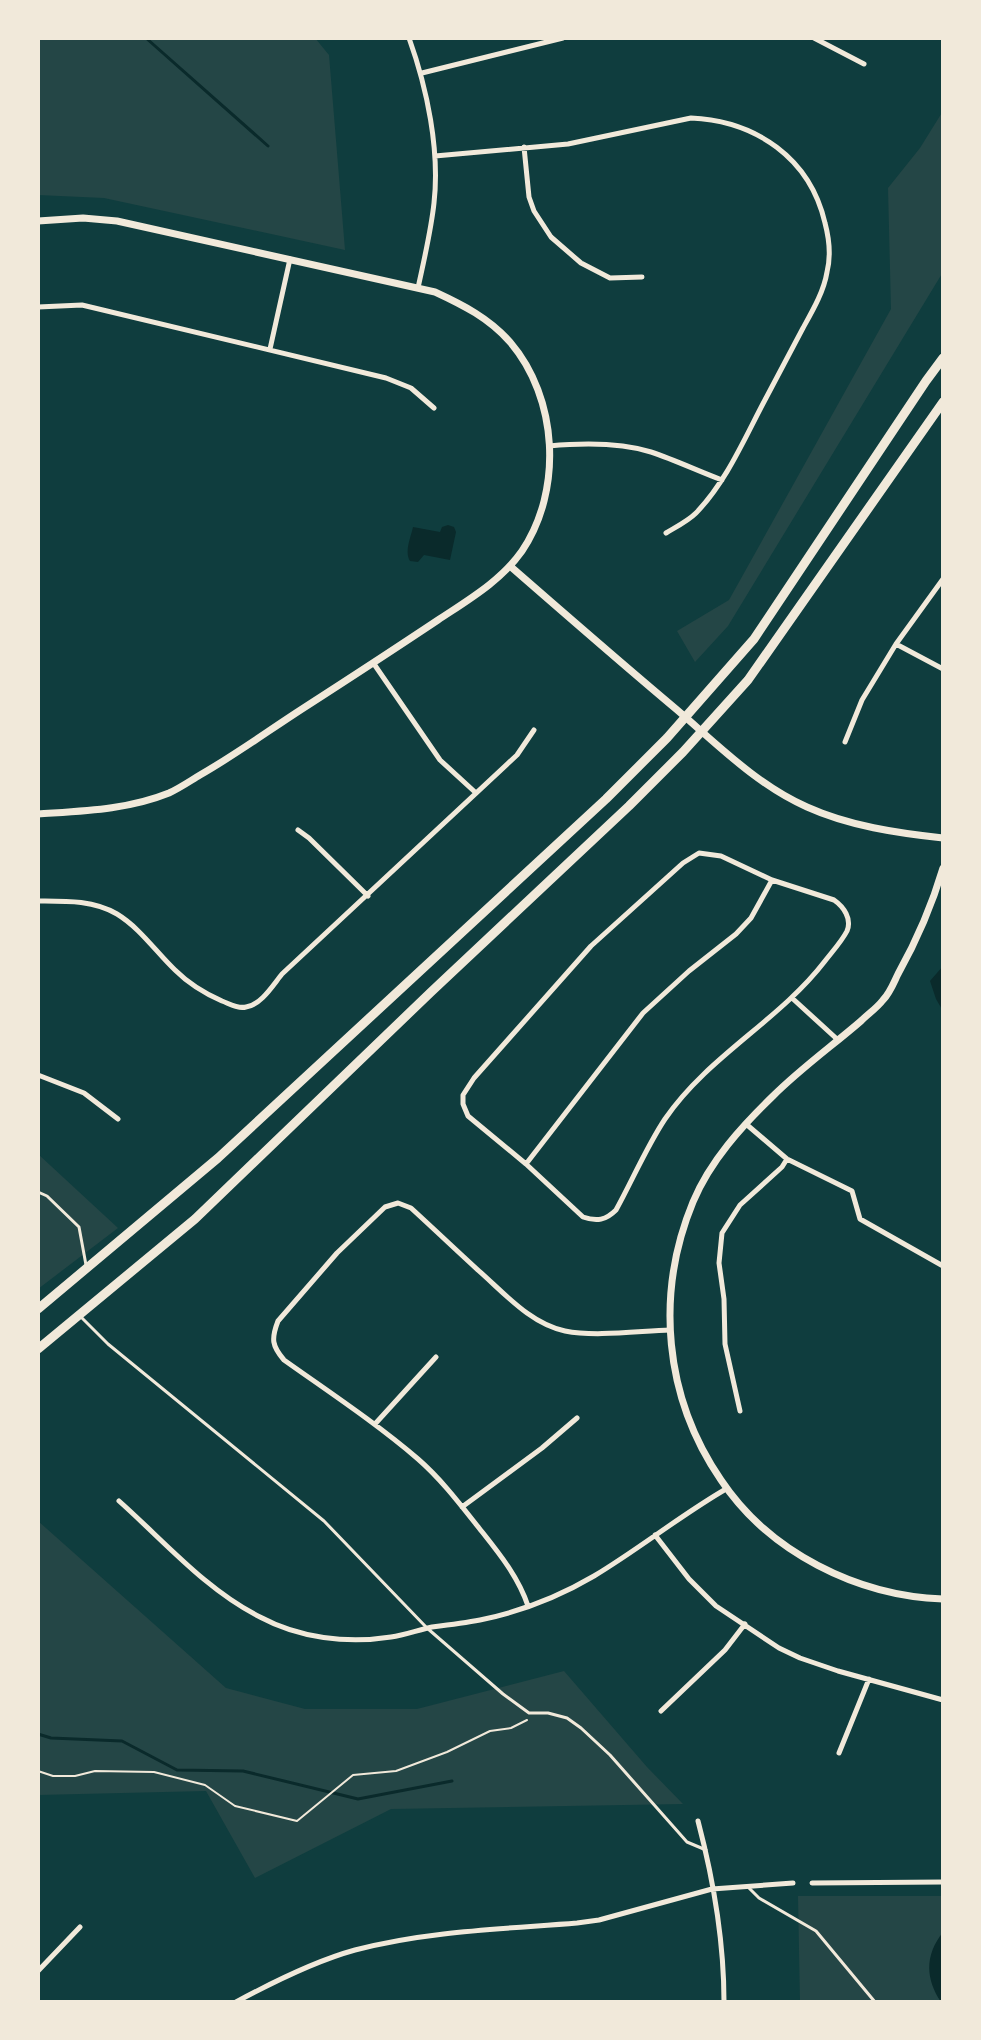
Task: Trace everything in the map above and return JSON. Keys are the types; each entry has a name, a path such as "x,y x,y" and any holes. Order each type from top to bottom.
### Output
{"main road":[{"path":"38,1309 218,1158 606,799 667,738 754,639 943,358"},
{"path":"38,1349 195,1219 629,806 701,731 748,680 943,402"}],"street":[{"path":"409,38 422,73 435,156 435,201 418,288"},
{"path":"422,73 563,38"},
{"path":"814,38 864,64"},
{"path":"435,156 568,144 691,118 706,119 742,127 772,143 793,162 810,186 823,213 829,258 815,305 722,480 695,514 666,533"},
{"path":"524,147 529,197 551,237 581,263 610,278 642,277"},
{"path":"38,221 83,218 117,221 435,292 472,310 510,342 529,369 546,414 550,475 541,512 524,548 510,566 487,587 374,664 171,792 138,803 38,814"},
{"path":"270,349 290,259"},
{"path":"38,307 82,305 386,378 411,388 434,408"},
{"path":"549,446 619,446 648,451 722,480"},
{"path":"510,566 701,731 787,797 809,808 861,825 943,838"},
{"path":"845,742 862,700 896,644 943,579"},
{"path":"896,644 943,669"},
{"path":"374,664 440,760 476,793"},
{"path":"38,901 66,901 105,908 120,916 192,983 235,1007 248,1007 260,1000 282,974 517,755 534,730"},
{"path":"298,830 368,896"},
{"path":"699,853 721,856 772,880 834,900 843,908 848,920 846,932 792,998 707,1070 665,1119 616,1210 609,1217 594,1221 583,1217 468,1116 463,1104 463,1095 474,1078 591,946 683,863 699,853"},
{"path":"943,868 914,945 883,1000 776,1093 720,1156 694,1200 683,1233 673,1281 670,1330 673,1369 684,1406 707,1458 726,1489 741,1506 773,1536 829,1571 886,1591 943,1599"},
{"path":"526,1164 636,1022 689,971 736,934 751,918 772,880"},
{"path":"792,998 838,1041"},
{"path":"38,1075 84,1093 118,1119"},
{"path":"746,1124 787,1159 852,1191 860,1219 943,1266"},
{"path":"740,1411 725,1344 719,1263 722,1233 740,1205 787,1159"},
{"path":"528,1606 501,1555 439,1479 375,1424 284,1360 275,1349 273,1333 278,1321 337,1253 385,1207 398,1203 411,1208 536,1320 564,1331 583,1333 670,1330"},
{"path":"375,1424 436,1357"},
{"path":"462,1507 577,1418"},
{"path":"119,1501 212,1586 259,1617 307,1634 340,1640 393,1637 483,1619 528,1606 592,1577 726,1489"},
{"path":"655,1535 689,1579 716,1606 770,1642 800,1658 838,1671 943,1700"},
{"path":"661,1711 725,1650 745,1624"},
{"path":"839,1753 869,1679"},
{"path":"698,1821 706,1850 724,1971 724,2002"},
{"path":"812,1883 943,1882"},
{"path":"236,2002 317,1964 357,1950 434,1935 599,1920 712,1889 793,1883"},
{"path":"38,1971 80,1927"}],"lane":[{"path":"38,1192 47,1196 79,1227 86,1268"},
{"path":"79,1315 108,1344 324,1521 427,1628 503,1694 529,1713 567,1718 581,1728 610,1755 687,1842 706,1850"},
{"path":"747,1885 759,1898 816,1931 875,2002"}],"path":[{"path":"38,1771 53,1776 75,1776 95,1771 154,1772 205,1785 235,1806 297,1821 353,1775 396,1771 447,1752 490,1731 511,1728 542,1713"}],"shaded area":[{"path":"38,38 315,38 329,55 345,250 104,198 38,195"},
{"path":"943,111 943,272 728,626 695,662 677,631 729,600 891,309 888,188 920,148"},
{"path":"413,527 440,532 442,527 454,527 456,532 450,560 424,555 418,562 410,561 408,549"},
{"path":"943,966 943,1011 930,981"},
{"path":"38,1154 118,1228 38,1289"},
{"path":"38,1521 226,1688 305,1709 417,1709 564,1671 683,1804 391,1809 255,1878 206,1791 38,1795"},
{"path":"798,1896 943,1896 943,2002 800,2002"},
{"path":"943,1932 941,2002 932,1984 929,1967 933,1949"}],"waterway":[{"path":"146,38 268,146"},
{"path":"38,1734 51,1738 122,1741 177,1770 243,1771 358,1799 452,1781"}]}
